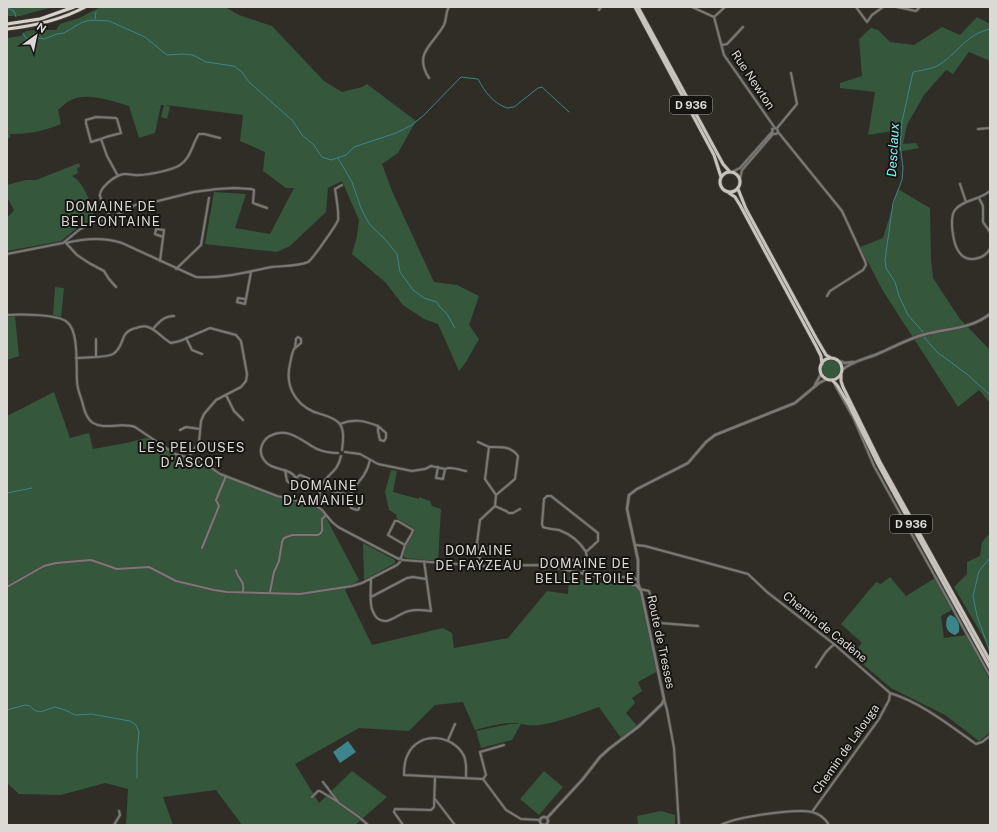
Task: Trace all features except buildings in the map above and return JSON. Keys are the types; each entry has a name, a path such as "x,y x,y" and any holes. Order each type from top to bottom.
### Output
{"highway":[{"path":"7,24 40,19 74,7"},
{"path":"7,29 40,24 85,7"}],"main road":[{"name":"D 936","path":"635,7 709,144 718,164 721,177"},
{"name":"D 936","path":"638,7 723,164 731,172"},
{"path":"729,193 738,189 740,184 740,179 736,174 731,172 725,173 721,177 721,187 725,191 729,193 733,195 737,200 816,346 821,356 821,374 827,379 832,380 837,378 841,375 841,364 826,355 746,209 738,189"},
{"path":"822,364 831,358"},
{"name":"D 936","path":"841,375 840,379 843,387 880,462 990,661"},
{"name":"D 936","path":"832,380 837,385 849,405 879,466 990,668"}],"street":[{"path":"429,78 424,69 423,56 445,23 446,14 449,7"},
{"path":"598,10 601,7"},
{"path":"692,7 714,17 725,7"},
{"path":"856,7 867,22 872,15 883,7"},
{"path":"897,7 916,11 920,7"},
{"name":"Rue Newton","path":"714,17 724,55 776,128"},
{"path":"722,45 727,44 743,27"},
{"path":"740,179 742,170 773,133 772,130 776,128 797,104 791,73"},
{"path":"96,116 118,119 121,133 102,139 92,142 86,120 96,116"},
{"path":"776,128 842,211 866,265 863,270 830,290 827,296"},
{"path":"978,129 990,128"},
{"path":"731,172 740,168 773,133 776,134 778,132"},
{"path":"111,218 100,196 103,187 118,176 124,174 138,175 159,172 179,166 186,160 199,134 220,138"},
{"path":"102,139 107,156 118,176"},
{"path":"960,184 966,202"},
{"path":"7,254 66,242 101,238 111,239 196,277 210,278 226,277 308,262 314,256 338,219 335,189 342,185"},
{"path":"66,242 88,224 111,218 132,206 158,202 194,192 234,188 251,189 254,190 253,204 267,208"},
{"path":"990,191 984,196 966,202 955,210 952,219 955,244 960,254 967,258 977,259 987,253 990,249"},
{"path":"176,269 201,245 209,198"},
{"path":"979,198 983,206 983,222 990,232"},
{"path":"160,261 164,230 156,229 155,234 163,237"},
{"path":"66,242 77,255 104,271 116,288"},
{"path":"246,299 238,298 237,302 244,304 246,299 251,272"},
{"path":"7,314 62,319 68,322 73,330 75,341 78,389 86,414 90,421 101,425 129,425 135,427 172,452 189,459 203,462 226,476 277,496 310,503 317,506 338,526 400,560 478,565 544,565 598,577 634,578"},
{"path":"842,370 847,366 919,336 972,325 990,314"},
{"path":"153,329 161,319 174,316"},
{"path":"76,358 110,355 116,352 124,334 128,330 144,326 153,329 171,343 177,342 210,328 236,335 241,341 247,374 246,381 241,387 216,400 206,411 202,419 199,442 189,459"},
{"path":"295,348 301,343 301,339 298,337 296,339 288,373 289,386 292,393 306,407 333,418 340,424 344,441 342,450 338,453"},
{"path":"186,338 192,350 202,354"},
{"path":"96,339 96,356"},
{"path":"838,361 845,363 857,362"},
{"path":"811,390 821,374"},
{"path":"637,583 638,560 636,545 627,509 629,495 637,489 688,463 706,442 715,435 795,403 827,379"},
{"path":"835,385 854,419 877,471 990,676"},
{"path":"226,395 234,411 242,420"},
{"path":"340,424 351,420 361,420 378,426 386,432 386,438 384,441 380,440 379,438 378,426"},
{"path":"180,430 186,427 200,429"},
{"path":"285,470 286,478 289,483 293,485 296,484 296,478 293,474 285,470 267,463 261,453 264,441 276,433 283,432 293,435 319,450 338,453 341,456"},
{"path":"199,442 215,444 222,450"},
{"path":"478,442 489,447 506,447 516,454 518,459 515,479 496,495"},
{"path":"478,565 480,552 477,543 480,520 495,506 496,495 485,479 489,447"},
{"path":"342,450 345,452 360,454 370,460 387,466 412,471 425,469 431,466 466,471"},
{"path":"317,506 320,501 321,485 324,480 337,468 341,456 344,455 345,452"},
{"path":"296,478 300,475 332,491 350,496 359,505 358,510 354,510 349,505 350,496 365,474 370,460"},
{"path":"438,467 436,478 443,479 445,469"},
{"path":"204,547 219,506 216,500 226,476"},
{"path":"583,574 586,563 586,552 580,544 570,535 558,530 543,527 544,498 550,496 598,533 598,541 586,552"},
{"path":"495,506 509,513 513,513 520,509"},
{"path":"270,592 284,538 292,535 321,534 323,530 322,519 326,515"},
{"path":"7,587 44,566 56,563 91,560 117,569 149,567 176,580 214,590 227,592 300,594 352,586 398,564 412,530 398,521 395,521 388,535 405,545"},
{"name":"Chemin de Cadène","path":"636,545 645,546 748,574 767,592 834,644 890,694 900,697 943,720 976,744 982,742 990,736"},
{"path":"480,552 492,547 501,548 505,546"},
{"path":"557,567 562,558 586,563"},
{"path":"371,578 370,605 375,616 379,619 384,621 391,620 409,611 431,611 424,561"},
{"path":"236,570 236,574 243,581 244,592"},
{"path":"627,578 631,582 638,574"},
{"path":"371,597 408,578 412,577 426,579"},
{"name":"Route de Tresses","path":"543,825 548,823 547,818 582,780 600,757 638,727 662,704 664,699 640,589 634,578"},
{"name":"Route de Tresses","path":"631,582 633,584 637,583"},
{"path":"640,589 649,591 660,623 698,626"},
{"path":"816,667 826,652 834,644"},
{"name":"Chemin de Lalouga","path":"812,812 879,719 889,700 890,694"},
{"path":"664,699 674,748 679,825"},
{"path":"448,740 455,724"},
{"path":"466,777 466,764 460,749 443,738 424,739 408,752 404,762 404,775 482,779 506,810 521,819 540,820 543,817 547,818"},
{"path":"482,779 486,775 480,752 504,745"},
{"path":"403,825 394,812 395,809 431,810 434,807 435,776"},
{"path":"323,782 340,803"},
{"path":"312,797 320,791 340,803 368,825"},
{"path":"434,799 455,825"},
{"path":"114,825 120,814 119,811"},
{"path":"721,825 759,815 792,811 812,812 824,818 829,825"},
{"path":"540,820 543,825"}],"green space":[{"path":"7,7 53,7 20,16 7,16"},
{"path":"225,7 239,15 272,26 324,81 342,92 362,87 367,84 416,121 398,153 382,164 392,191 434,282 457,285 479,296 469,325 479,339 459,371 438,324 424,319 403,305 385,282 352,254 357,236 359,220 342,181 328,188 326,212 290,246 277,252 205,244 214,192 246,194 235,228 270,234 294,188 286,188 263,171 265,152 240,141 243,115 166,105 170,107 167,119 161,117 164,105 161,105 155,133 139,138 129,106 100,98 84,97 69,101 58,110 61,124 36,132 10,134 10,138 7,139 7,38 21,36 26,31 34,30 38,34 43,33 46,30 56,30 60,24 79,18 99,8"},
{"path":"977,17 990,24 990,61 969,52 953,74 946,70 924,95 907,125 903,144 916,143 919,148 897,152 893,131 868,135 875,92 840,88 840,83 862,76 859,39 871,28 878,30 890,42 914,45 942,27 960,35"},
{"path":"79,163 80,167 77,168 78,173 72,176 77,179 84,189 90,202 95,220 77,228 61,241 7,251 7,218 14,210 7,197 7,185 26,180 36,180"},
{"path":"898,189 930,208 931,260 933,278 960,319 990,350 990,403 979,390 958,407 883,291 860,247 883,238"},
{"path":"55,287 64,288 61,317 53,315"},
{"path":"15,316 19,356 7,360 7,317"},
{"path":"831,360 837,363 840,369 837,375 831,378 825,375 822,369 825,363"},
{"path":"54,392 70,438 89,433 93,449 150,437 172,452 184,457 201,461 215,471 277,496 315,505 322,510 359,580 345,590 372,645 443,628 452,633 454,648 508,638 547,591 568,594 569,577 611,584 626,583 632,580 632,584 639,588 658,671 638,682 642,691 632,698 635,703 626,713 638,727 621,738 599,707 547,724 532,726 507,723 475,730 463,702 435,705 409,731 359,728 295,764 319,803 352,771 387,797 355,825 242,825 216,790 163,797 173,825 126,825 128,789 105,783 61,795 19,794 7,783 7,416"},
{"path":"391,470 397,471 393,492 419,499 419,497 430,501 432,506 441,509 438,561 406,558 403,556 414,529 396,518 397,515 389,510 385,492"},
{"path":"990,533 990,649 954,587 967,574 967,562 980,556 982,542"},
{"path":"363,543 395,560 395,563 364,580"},
{"path":"940,575 957,607 941,616 944,638 967,635 990,681 990,732 979,741 945,715 891,688 852,655 862,643 841,624 876,582 881,584 890,577 906,596"},
{"path":"510,724 521,724 512,740 481,748 476,731"},
{"path":"544,771 563,787 539,815 520,799"},
{"path":"661,811 675,815 675,825 638,825 637,816"}],"water":[{"path":"950,615 957,619 959,624 959,632 955,635 948,630 946,626 947,618"},
{"path":"348,741 356,752 340,763 333,752"}],"waterway":[{"path":"7,8 14,11 16,17"},
{"path":"95,19 96,12"},
{"path":"23,33 29,40 39,38 44,39 64,33 81,23 90,20 109,21 145,37 167,55 193,55 206,62 234,66 242,72 249,82 293,121 302,135 313,144 322,157 331,160 346,155 354,147 396,133 412,125 424,115 461,77 478,79 490,96 502,106 507,108 514,107 538,88 542,87 569,112"},
{"name":"Desclaux","path":"923,332 908,315 899,296 895,282 886,268 885,260 893,203 902,180 903,168 900,145 902,122 913,72 939,65 969,39 982,31 990,29"},
{"path":"338,158 352,182 367,220 397,254 400,272 413,290 424,298 437,302 447,314 455,328"},
{"name":"Desclaux","path":"924,337 937,352 968,375 990,395"},
{"path":"7,493 32,488"},
{"name":"Desclaux","path":"990,558 979,571 973,596 977,616 990,652"},
{"path":"7,710 25,705 30,706 34,710 40,712 55,707 75,715 91,714 130,721 136,725 139,732 137,778"}],"district":[{"name":"DOMAINE DE BELFONTAINE","path":"111,214"},
{"name":"LES PELOUSES D'ASCOT","path":"192,454"},
{"name":"DOMAINE D'AMANIEU","path":"324,492"},
{"name":"DOMAINE DE FAYZEAU","path":"479,558"},
{"name":"DOMAINE DE BELLE ETOILE","path":"585,570"}]}
